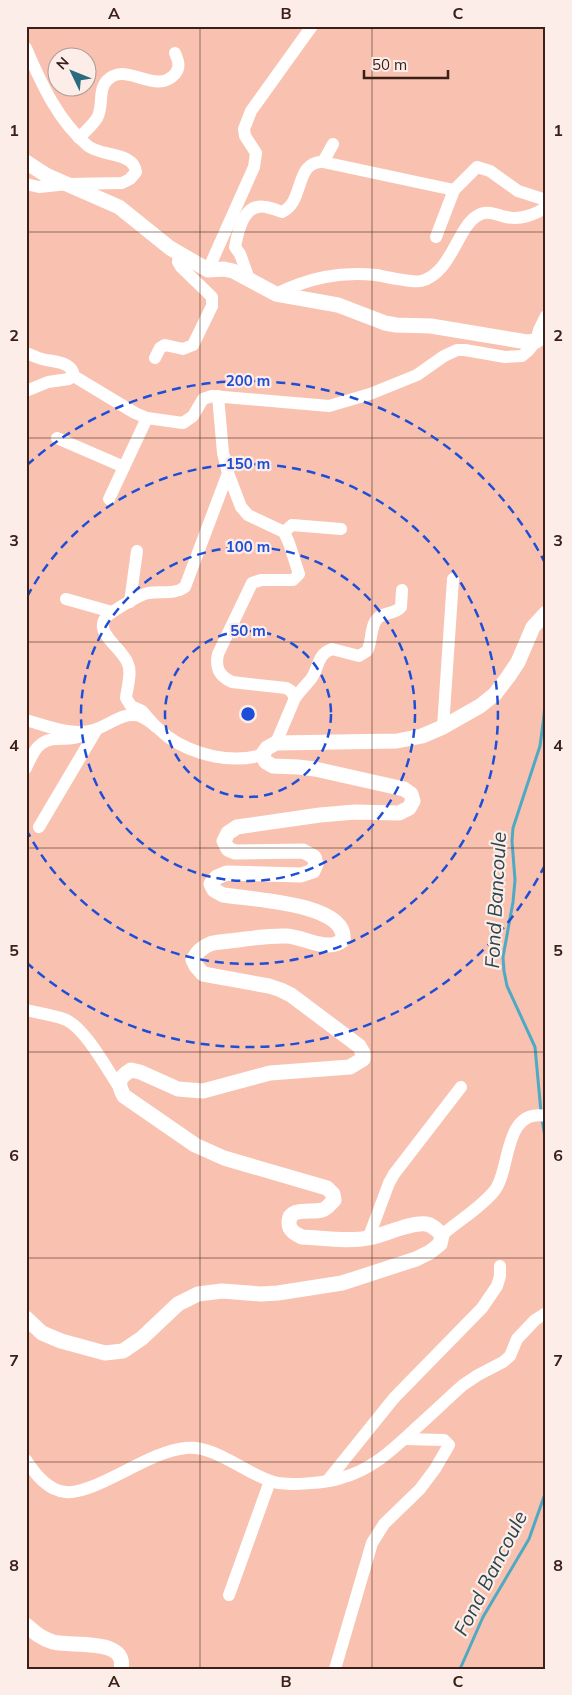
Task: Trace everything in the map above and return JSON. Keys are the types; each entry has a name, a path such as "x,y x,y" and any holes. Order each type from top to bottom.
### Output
{"main road":[{"path":"26,162 46,175 119,206 179,254 208,270 233,271 276,294 329,302 384,323 396,325 431,326 518,341 541,337"},
{"path":"26,1318 42,1333 61,1341 105,1353 123,1351 142,1338 178,1304 198,1294 222,1291 261,1294 278,1293 342,1283 416,1259 440,1244 442,1235 436,1228 426,1224 414,1225 368,1239 346,1240 302,1237 295,1234 290,1229 288,1222 290,1216 295,1213 323,1210 329,1206 334,1200 333,1194 327,1188 224,1158 202,1148 124,1096 119,1087 120,1080 130,1070 140,1072 178,1089 203,1091 270,1073 350,1067 363,1059 363,1053 359,1046 291,995 269,986 203,974 196,966 193,960 197,952 210,944 272,936 289,936 326,946 337,944 342,940 344,933 332,919 321,912 288,904 223,895 214,890 211,884 217,877 227,873 301,875 313,871 316,864 314,857 303,851 235,852 228,849 224,842 228,833 237,827 320,815 355,812 399,812 409,808 413,801 411,794 404,789 298,766 273,766 266,762 262,755 267,748 276,743 397,741 422,736 443,727 480,706 495,694 518,662 533,627 546,613"},
{"path":"26,1625 50,1642 64,1645 93,1644 114,1651 120,1657 121,1669"}],"street":[{"path":"208,270 254,167 256,153 245,136 244,129 251,111 312,26"},
{"path":"26,48 38,76 58,111 79,138 101,153 126,158 136,167 136,172 122,183 68,184 39,188 26,184"},
{"path":"79,138 97,118 100,110 102,89 109,79 115,75 123,75 161,82 170,78 176,72 179,64 175,53"},
{"path":"323,162 333,144"},
{"path":"249,280 240,254 235,247 243,218 252,209 264,206 282,212 286,211 294,202 305,171 314,163 323,162 454,190"},
{"path":"436,237 454,190 477,167 490,171 518,191 546,200"},
{"path":"276,294 299,282 356,274 420,281 428,278 447,261 475,216 489,212 516,218 530,215 546,207"},
{"path":"155,358 160,348 165,345 183,349 193,345 212,306 212,297 181,267 178,262 179,254"},
{"path":"72,375 135,413 147,418 183,423 193,416 202,399 212,396 329,406 370,394 417,375 444,356 457,350 505,357 522,356 541,337 539,330 546,316"},
{"path":"26,353 42,359 66,364 71,368 72,375"},
{"path":"26,391 48,382 69,379 72,375"},
{"path":"218,396 223,453 228,473 241,507 248,515 284,532 290,543 299,574 293,580 261,580 252,583 216,661 220,675 232,682 286,688 296,698"},
{"path":"110,499 147,418"},
{"path":"57,438 124,467"},
{"path":"155,726 142,711 131,706 126,698 128,663 104,635 103,628 106,617 149,593 180,591 185,587 228,473"},
{"path":"284,532 292,525 341,529"},
{"path":"130,602 137,551"},
{"path":"443,727 453,579"},
{"path":"276,743 296,698 312,678 323,653 332,649 359,656 367,651 375,622 382,616 395,612 401,607 402,590"},
{"path":"66,599 112,612"},
{"path":"26,768 34,752 43,742 54,739 70,739 118,718 129,716 140,716 172,739 188,748 207,754 238,759 250,759 262,755"},
{"path":"26,720 72,732 93,730"},
{"path":"39,828 93,730"},
{"path":"26,1010 65,1019 76,1026 84,1034 119,1087"},
{"path":"368,1239 394,1174 461,1087"},
{"path":"442,1235 494,1192 499,1184 513,1135 519,1125 534,1116 546,1116"},
{"path":"328,1480 394,1398 482,1308 497,1286 500,1266"},
{"path":"26,1460 35,1474 44,1482 66,1492 99,1484 173,1450 188,1448 213,1453 270,1480 286,1484 340,1479 381,1460 463,1385 503,1362 510,1356 518,1339 535,1320 546,1313"},
{"path":"335,1669 376,1533 420,1489 435,1469 449,1444 444,1440 404,1439"},
{"path":"229,1595 270,1480"}],"waterway":[{"name":"Fond Bancoule","path":"541,1112 535,1047 507,986 503,957 515,880 513,828 540,746 546,686"},
{"name":"Fond Bancoule","path":"542,1119 546,1143"},
{"name":"Fond Bancoule","path":"460,1669 483,1617 529,1539 546,1491"}]}
